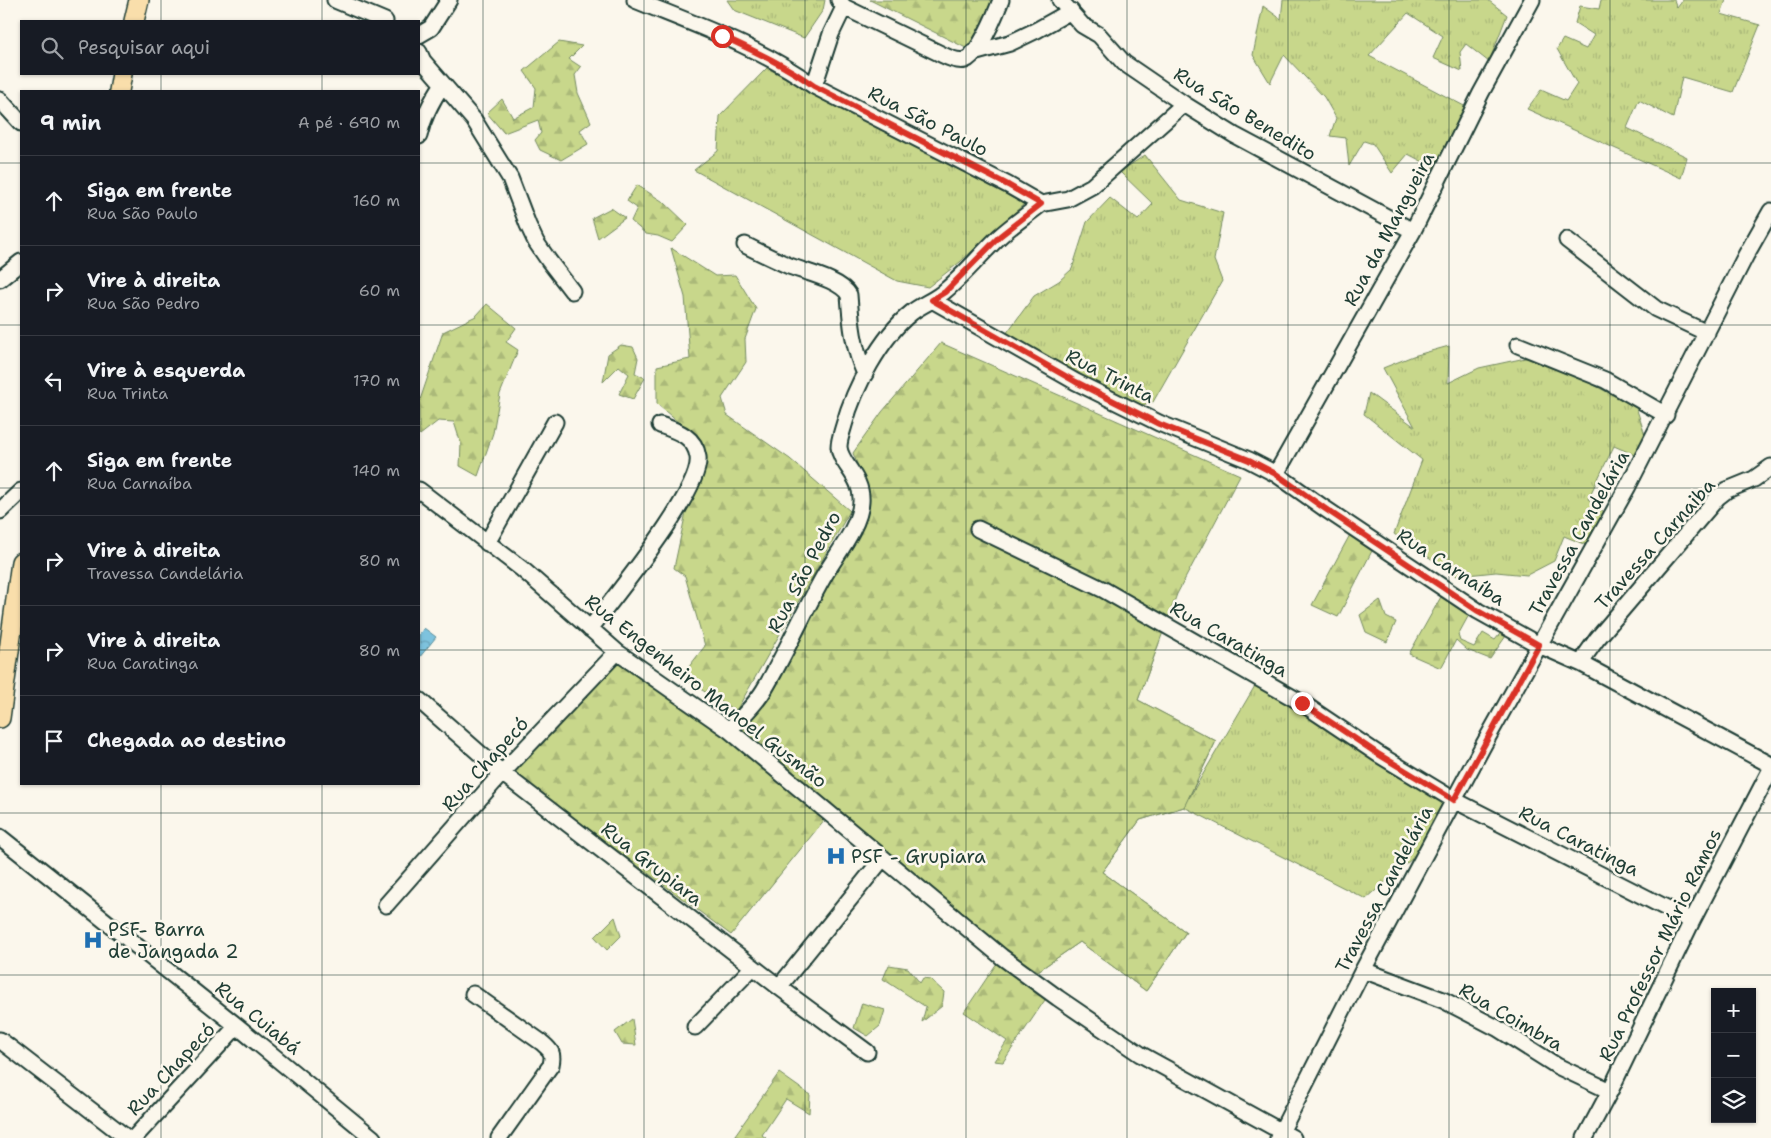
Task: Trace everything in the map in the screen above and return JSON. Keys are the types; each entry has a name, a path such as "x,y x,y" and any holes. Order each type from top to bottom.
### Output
{"main road":[{"path":"134,20 139,0"},
{"path":"119,90 122,75"},
{"path":"0,718 20,569"}],"street":[{"path":"335,0 383,20"},
{"path":"420,34 431,28 449,0"},
{"name":"Rua São Paulo","path":"635,0 752,50 796,73 814,86 1000,180 1041,204"},
{"path":"814,86 842,4 943,56 966,60 973,54 986,33 1001,0"},
{"name":"Rua da Mangueira","path":"1276,474 1413,231 1481,93 1532,0"},
{"path":"973,54 1010,43 1038,30 1069,4"},
{"name":"Rua São Benedito","path":"1069,4 1082,24 1099,35 1124,63 1184,104 1234,135 1413,231"},
{"path":"420,54 423,61 474,120 510,178 536,242 572,291"},
{"path":"420,132 425,114 443,84"},
{"path":"0,100 20,122"},
{"path":"1041,204 1068,199 1092,186 1184,104"},
{"name":"Rua São Pedro","path":"729,730 764,691 859,513 861,493 858,481 841,455 839,448 844,424 865,374 881,346 910,314 945,292 1000,236 1041,204"},
{"name":"Travessa Candelária","path":"1284,1136 1363,970 1454,800 1666,415 1771,211"},
{"path":"1568,240 1656,309 1707,333"},
{"path":"745,245 789,266 819,276 847,291 854,346 865,374"},
{"path":"0,279 20,263"},
{"name":"Rua Trinta","path":"932,300 1076,382 1159,424 1249,460 1276,474"},
{"path":"1518,345 1605,380 1666,415"},
{"path":"487,543 555,422"},
{"path":"590,629 666,527 695,478 698,466 696,447 688,437 660,425"},
{"name":"Travessa Carnaiba","path":"1582,664 1597,639 1718,498 1727,490 1754,479 1771,467"},
{"name":"Rua Carnaíba","path":"1276,474 1478,611 1539,645 1582,664 1771,765"},
{"name":"Rua Engenheiro Manoel Gusmão","path":"420,491 522,569 617,652 729,730 1002,957 1140,1054 1284,1136"},
{"path":"0,512 20,492"},
{"name":"Rua Caratinga","path":"978,529 1104,590 1302,703 1378,754 1454,800 1692,921"},
{"name":"Rua Chapecó","path":"386,905 502,773 617,652"},
{"name":"Rua Grupiara","path":"420,701 502,773 867,1052"},
{"name":"Rua Professor Mário Ramos","path":"1585,1138 1610,1092 1692,921 1771,769"},
{"name":"Rua Cuiabá","path":"0,837 237,1026 373,1138"},
{"path":"780,987 883,858"},
{"path":"695,1027 754,967"},
{"name":"Rua Coimbra","path":"1363,970 1443,1000 1497,1028 1556,1066 1610,1092"},
{"path":"473,994 541,1042 553,1056 551,1065 499,1138"},
{"name":"Rua Chapecó","path":"134,1138 237,1026"},
{"path":"0,1040 127,1138"}],"green space":[{"path":"727,0 825,0 823,10 804,38 734,10"},
{"path":"870,0 994,0 968,49"},
{"path":"1283,0 1488,0 1507,15 1489,62 1466,44 1460,52 1462,71 1433,58 1443,36 1408,13 1369,56 1468,108 1437,169 1408,154 1392,173 1373,144 1364,141 1349,166 1346,138 1330,136 1336,118 1324,97 1284,55 1270,83 1253,55 1263,6 1281,19"},
{"path":"1601,0 1674,0 1677,8 1683,0 1726,0 1721,14 1760,25 1733,92 1682,77 1673,118 1639,100 1627,128 1687,157 1681,178 1527,109 1541,90 1566,101 1577,84 1557,49 1563,39 1586,49 1594,35 1575,23 1580,6 1599,9"},
{"path":"559,42 582,46 569,59 581,67 575,75 578,93 591,122 580,130 588,144 561,160 540,150 535,140 541,133 538,120 504,133 487,113 502,99 513,118 534,107 536,88 524,71"},
{"path":"767,68 1024,204 960,262 928,287 897,281 694,170 718,151 720,116"},
{"path":"1145,155 1181,200 1223,213 1214,260 1222,281 1153,402 1139,406 1086,380 1006,334 1034,296 1059,281 1072,269 1087,222 1110,198 1138,220 1153,204 1120,172"},
{"path":"637,185 665,203 688,225 672,242 658,236 646,234 631,221 637,208 627,201"},
{"path":"611,208 625,218 598,238 592,218"},
{"path":"671,248 715,276 735,275 756,309 745,339 746,362 722,398 727,415 790,459 850,511 736,711 681,677 705,646 685,576 674,568 701,442 657,404 657,366 690,359 685,297"},
{"path":"487,304 516,328 506,342 518,350 500,394 493,433 478,476 460,466 461,444 454,422 438,421 420,435 420,400 443,332 476,316"},
{"path":"941,343 1240,475 1177,594 1138,700 1216,741 1184,807 1140,820 1102,872 1186,932 1146,991 1080,942 1038,971 967,928 742,732 851,543 869,495 853,453 882,412"},
{"path":"621,345 633,347 638,358 635,373 645,378 633,399 619,394 629,374 619,366 603,382 608,354"},
{"path":"1449,346 1448,383 1479,368 1530,357 1584,380 1636,407 1646,438 1637,456 1614,446 1588,499 1604,512 1586,545 1564,536 1554,561 1527,575 1496,572 1457,576 1394,534 1422,460 1364,414 1369,393 1415,427 1383,368 1413,356"},
{"path":"1352,531 1374,547 1338,617 1312,605"},
{"path":"891,592 1159,643 1138,700 1216,741 1189,798 1259,679 1444,803 1414,857 1366,899 1184,807 1140,820 1102,872 1186,932 1146,991 1080,942 1038,971"},
{"path":"1442,595 1470,613 1458,635 1460,641 1474,647 1483,633 1495,640 1503,630 1508,633 1490,659 1467,650 1456,640 1441,668 1409,654"},
{"path":"1380,600 1386,617 1396,622 1387,642 1366,632 1360,615"},
{"path":"621,661 725,730 825,819 731,935 512,772"},
{"path":"615,917 621,936 607,950 595,937"},
{"path":"999,960 1049,994 1003,1062 994,1061 1007,1041 964,1012"},
{"path":"889,965 908,968 920,983 923,978 930,979 944,992 942,1006 922,1022 926,1007 883,979"},
{"path":"862,1003 885,1010 880,1026 868,1036 854,1028"},
{"path":"632,1019 636,1045 622,1044 615,1032"},
{"path":"779,1073 810,1095 809,1113 786,1099 762,1135 766,1138 740,1138 735,1135"}],"water":[{"path":"424,628 436,637 420,657 420,634"}],"place":[{"name":"PSF - Grupiara","path":"836,856"},
{"name":"PSF- Barra de Jangada 2","path":"93,940"}],"route":[{"path":"722,36 759,53 796,73 814,86 1008,185 1041,204 1000,236 945,292 932,300 1076,382 1159,424 1249,460 1276,474 1478,611 1539,645 1454,800 1378,754 1302,703"}]}
